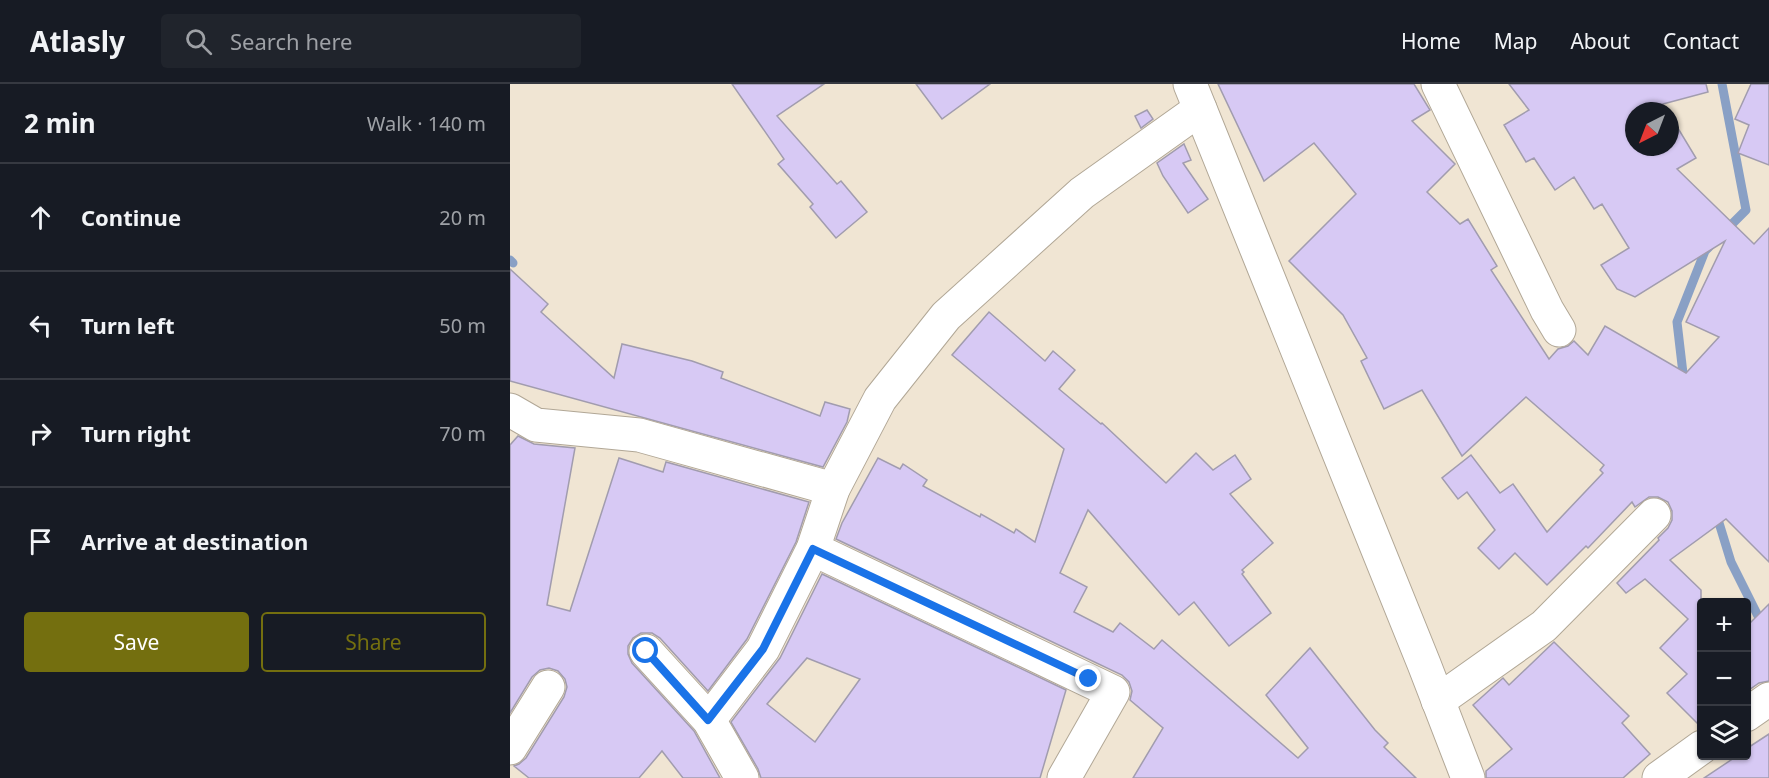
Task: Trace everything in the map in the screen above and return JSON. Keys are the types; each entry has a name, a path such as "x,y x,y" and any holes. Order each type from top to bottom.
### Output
{"street":[{"path":"1438,84 1546,310 1559,330"},
{"path":"708,720 763,649 813,549 833,489 880,399 946,316 1082,193 1195,97 1468,778"},
{"path":"510,410 536,425 639,435 833,489"},
{"path":"1438,701 1544,627 1654,515"},
{"path":"813,549 1113,692 1064,778"},
{"path":"646,651 708,720 742,778"},
{"path":"510,748 548,687"},
{"path":"1751,712 1769,699"},
{"path":"1659,778 1697,750"}],"building":[{"path":"732,84 824,84 777,116 837,184 841,181 867,212 836,238 810,207 813,204 778,164 784,159"},
{"path":"916,84 990,84 942,119"},
{"path":"1218,84 1414,84 1430,110 1412,121 1455,164 1427,192 1460,224 1468,219 1497,266 1491,270 1549,359 1558,349 1574,341 1588,355 1605,326 1686,373 1719,337 1686,322 1725,241 1635,297 1617,289 1601,265 1629,248 1602,204 1594,209 1574,177 1555,190 1534,158 1526,162 1504,125 1529,110 1509,84 1706,84 1708,92 1670,102 1625,102 1625,156 1679,156 1679,130 1696,158 1677,169 1754,244 1769,228 1769,562 1726,519 1670,560 1701,590 1701,598 1697,598 1697,723 1667,693 1687,674 1660,648 1688,619 1645,579 1626,593 1617,583 1668,528 1672,520 1672,511 1668,502 1658,497 1649,497 1635,507 1632,502 1588,548 1586,546 1547,585 1515,553 1499,569 1478,548 1495,530 1467,492 1458,499 1442,478 1471,455 1500,493 1513,484 1547,532 1603,473 1600,470 1604,465 1526,397 1462,456 1422,390 1384,409 1361,361 1367,358 1343,315 1289,261 1356,194 1314,143 1264,181"},
{"path":"1751,84 1769,84 1769,165 1738,153 1749,125 1735,119"},
{"path":"1147,110 1153,119 1141,128 1135,116"},
{"path":"1184,144 1191,160 1183,163 1208,199 1188,213 1157,163"},
{"path":"510,269 548,304 541,312 614,378 622,344 692,361 723,372 721,378 820,416 825,402 850,409 847,422 823,467 510,381"},
{"path":"989,312 1045,361 1053,351 1075,370 1059,389 1102,423 1166,483 1196,453 1213,470 1235,455 1251,479 1230,494 1273,543 1242,570 1244,572 1242,574 1271,613 1229,646 1194,602 1179,615 1088,510 1060,573 1087,587 1074,612 1113,632 1120,623 1154,649 1162,640 1298,758 1308,748 1266,695 1310,648 1388,743 1384,747 1416,778 1133,778 1163,728 1130,700 1132,691 1129,682 1122,675 836,539 842,523 878,458 900,469 903,464 927,480 923,486 1014,533 1016,529 1035,542 1064,449 952,355"},
{"path":"518,436 534,444 575,448 547,605 570,611 619,458 663,472 666,462 809,502 796,542 747,639 708,691 660,638 652,633 641,633 633,638 628,646 628,654 632,663 694,731 720,778 683,778 662,751 639,778 529,778 514,766 526,758 564,697 567,687 565,679 558,671 549,668 540,670 532,677 510,713 510,445"},
{"path":"822,574 1066,690 1040,778 761,778 731,722 780,658","holes":["807,658 860,679 815,742 767,704"]},
{"path":"1769,604 1769,681 1759,683 1751,689 1751,652 1751,622"},
{"path":"1554,642 1629,716 1622,723 1650,754 1623,778 1486,778 1486,771 1512,749 1473,705 1503,678 1509,685"},
{"path":"1769,734 1769,778 1704,778 1731,760 1751,760 1751,746"}],"waterway":[{"path":"1722,84 1746,210 1725,231"},
{"path":"1684,382 1677,322 1705,251 1709,247"},
{"path":"510,260 513,263"},
{"path":"1716,513 1731,562 1763,624"}],"route":[{"path":"646,651 708,720 763,649 813,549 1089,679"}]}
